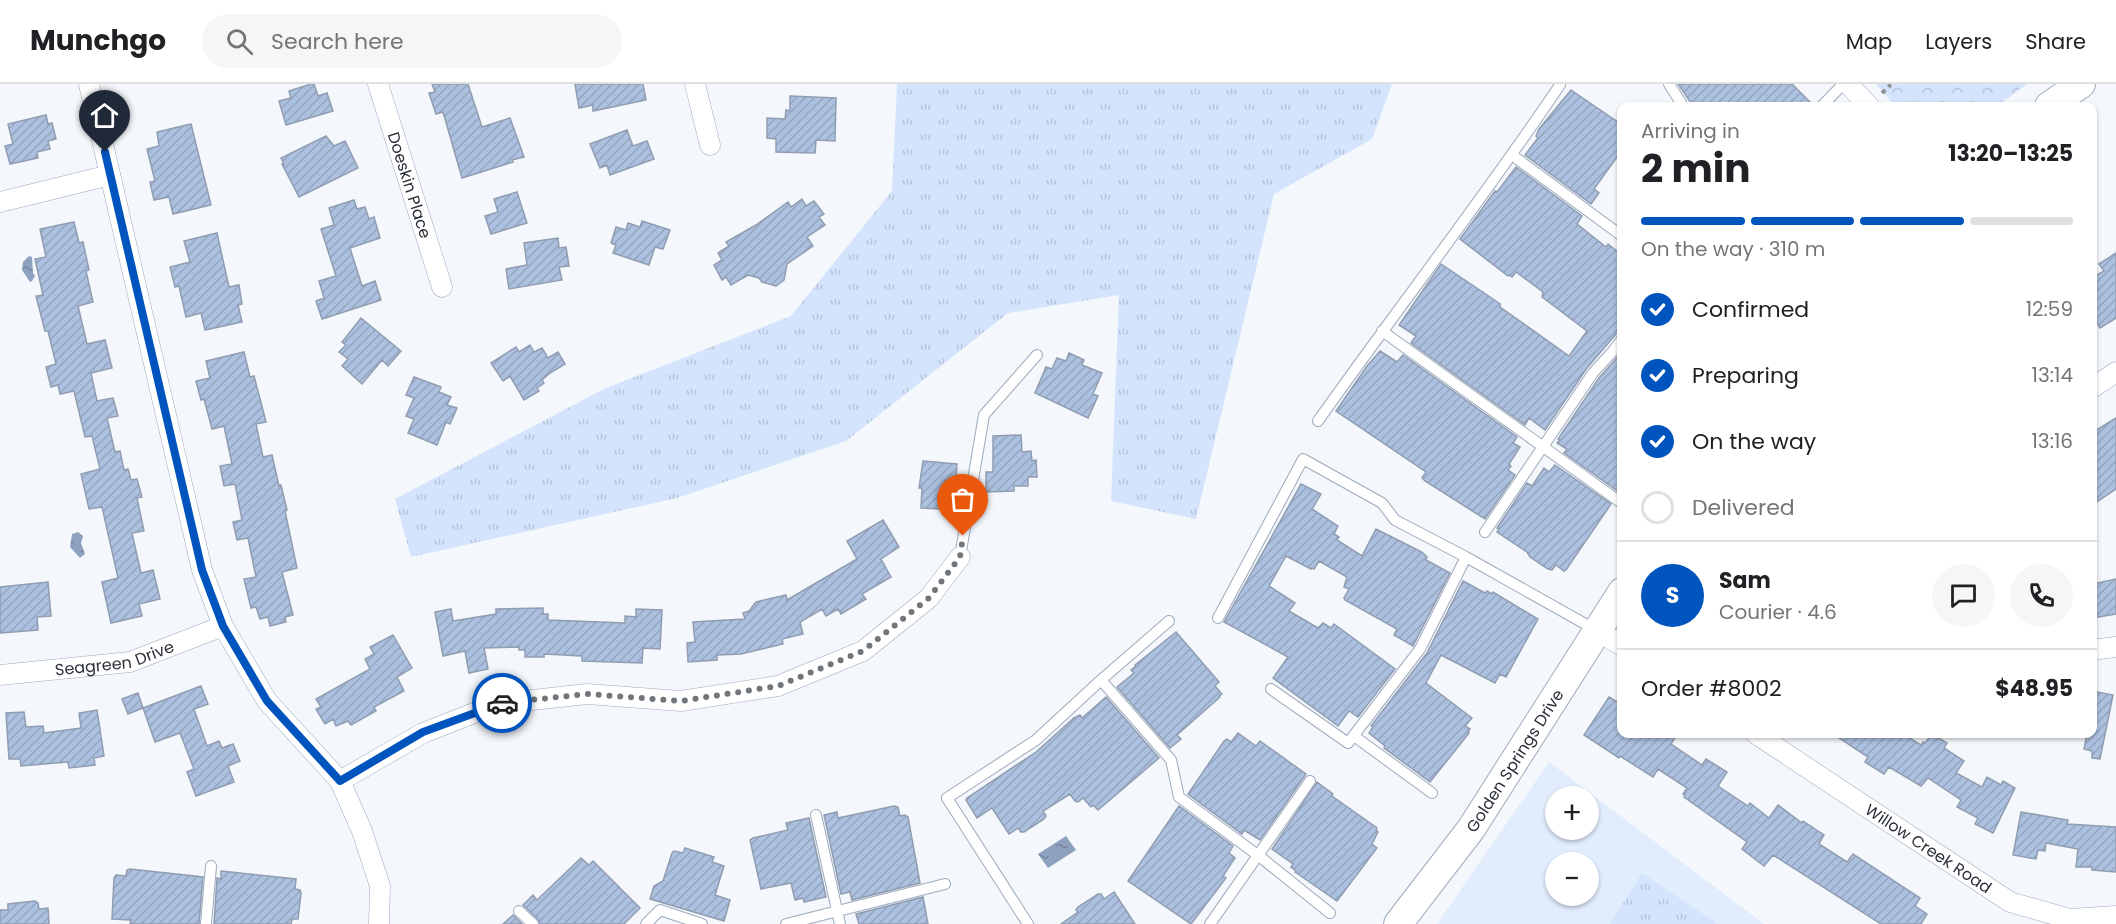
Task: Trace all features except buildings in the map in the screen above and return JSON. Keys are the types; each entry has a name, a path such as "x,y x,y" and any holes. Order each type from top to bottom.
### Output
{"main road":[{"path":"2055,102 2081,84"},
{"name":"Golden Springs Drive","path":"1398,924 1471,828 1617,599"}],"street":[{"path":"89,84 202,570 223,626 267,701 340,781 362,831 380,886 379,924"},
{"name":"Doeskin Place","path":"378,84 442,287"},
{"path":"695,84 710,145"},
{"path":"1848,84 1865,102"},
{"path":"0,202 110,175"},
{"path":"2097,385 2116,372"},
{"path":"340,781 423,732 497,704 587,694 681,701 778,686 863,651 929,598 960,557"},
{"name":"Seagreen Drive","path":"0,675 130,662 223,626"},
{"path":"1597,630 1617,643"},
{"path":"2097,649 2116,646"},
{"name":"Willow Creek Road","path":"1762,738 2010,902 2070,919 2116,916"}],"lane":[{"path":"1669,84 1680,102"},
{"path":"1826,102 1843,84"},
{"path":"1318,421 1512,155 1560,85"},
{"path":"1512,155 1617,232"},
{"path":"1382,331 1617,500"},
{"path":"1485,532 1593,373 1617,346"},
{"path":"960,557 984,415 1037,355"},
{"path":"1218,618 1303,459 1382,502 1395,520 1597,630"},
{"path":"1271,689 1348,743 1420,649 1466,557"},
{"path":"1028,924 947,798 1036,740 1169,621"},
{"path":"1101,680 1171,760 1179,797 1259,856 1330,913"},
{"path":"1354,736 1432,793"},
{"path":"1210,924 1310,781"},
{"path":"816,815 840,924"},
{"path":"206,924 211,866"},
{"path":"786,924 945,884"},
{"path":"646,924 660,910 702,924"},
{"path":"519,911 533,924"}],"shaded area":[{"path":"1549,762 1581,786 1545,786 1545,840 1599,840 1599,800 1764,924 1437,924"}],"green space":[{"path":"897,84 1392,84 1372,139 1274,194 1196,519 1111,501 1119,295 1008,313 846,441 677,498 411,557 395,499 606,388 791,316 892,191"},
{"path":"1876,84 2027,84 2002,102 1892,102"},
{"path":"1642,873 1718,924 1610,924"}],"water":[{"path":"29,256 32,257 35,276 30,282 22,270 23,262"},
{"path":"78,532 83,536 81,543 85,554 80,558 70,547 72,534"},
{"path":"1066,836 1076,850 1048,868 1038,854"}],"way so far":[{"path":"502,703 587,694 681,701 778,686 863,651 929,598 960,557 963,536"}],"route":[{"path":"105,152 202,570 223,626 267,701 340,781 423,732 502,703"}]}
